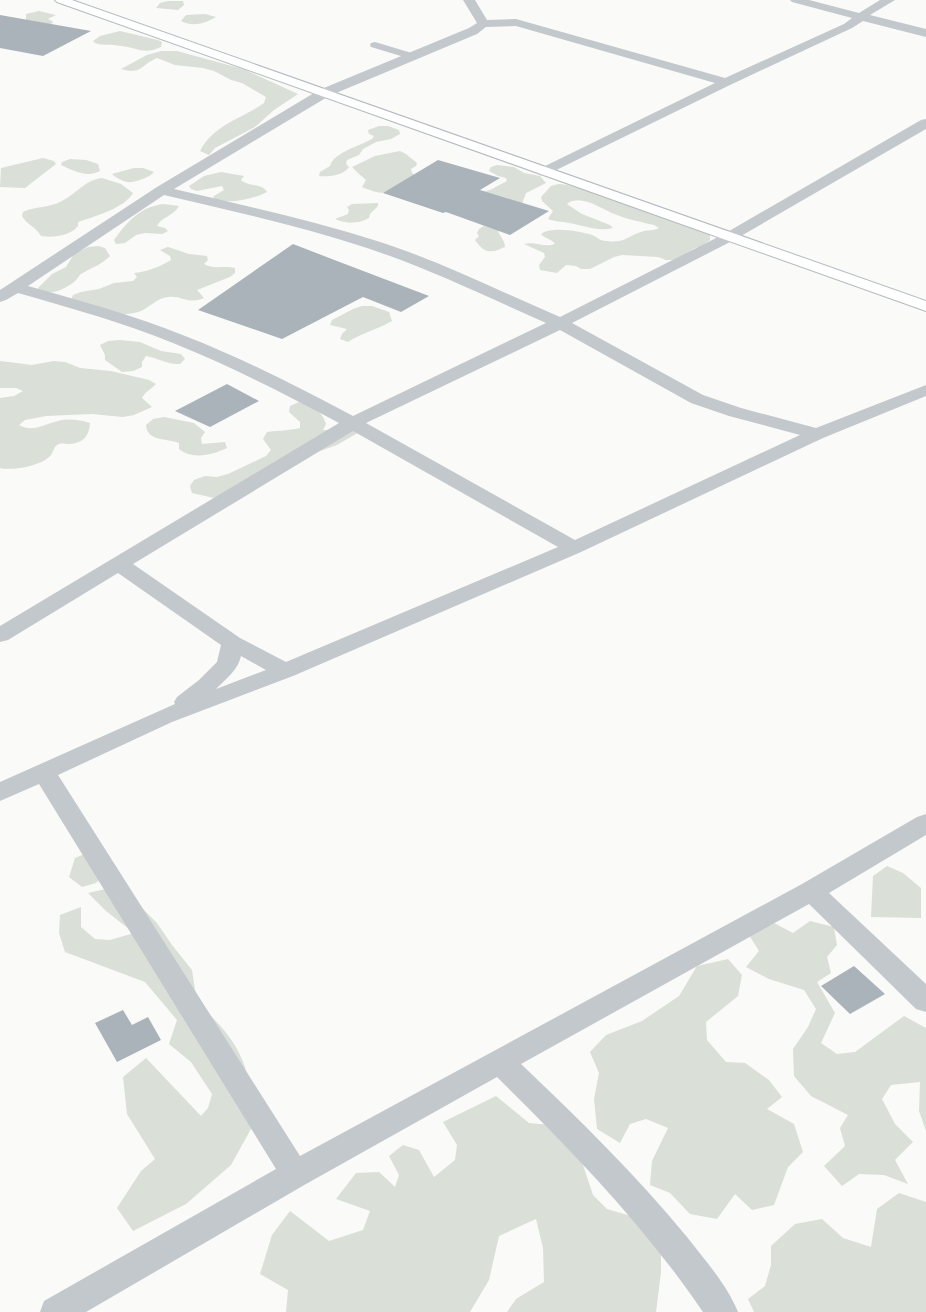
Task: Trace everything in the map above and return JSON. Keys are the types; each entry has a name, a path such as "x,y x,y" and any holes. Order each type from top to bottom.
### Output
{"street":[{"path":"61,0 926,306"},
{"path":"469,0 483,24"},
{"path":"796,0 926,34"},
{"path":"544,172 726,82 848,26 874,7 889,0"},
{"path":"0,297 162,190 324,93 473,31 483,24 516,22 726,82"},
{"path":"0,634 354,422 560,323 729,237 926,123"},
{"path":"162,190 310,226 373,245 424,264 560,323 697,399 735,412 817,434"},
{"path":"16,287 138,324 201,348 354,422 574,548"},
{"path":"0,792 164,717 285,671 574,548 817,434 926,390"},
{"path":"119,564 232,644 259,656 285,671"},
{"path":"164,717 207,685 228,664 232,644"},
{"path":"44,772 295,1174"},
{"path":"56,1312 295,1174 811,891 926,823"},
{"path":"811,891 926,1001"},
{"path":"500,1062 552,1112 647,1214 683,1257 722,1312"}],"lane":[{"path":"375,45 411,56"}],"shaded area":[{"path":"168,1 183,1 184,5 178,10 156,8 160,3"},
{"path":"39,11 56,15 48,19 53,23 48,25 26,20 26,14"},
{"path":"205,14 216,17 198,24 190,24 181,21 186,15"},
{"path":"120,31 158,40 162,42 161,47 145,51 118,45 98,44 93,41 100,36"},
{"path":"161,51 177,51 243,69 298,94 274,110 255,127 215,148 209,155 200,151 213,134 229,123 256,109 264,103 266,97 242,83 231,80 214,71 203,68 175,65 157,58 137,70 128,71 121,69 147,55"},
{"path":"379,126 388,126 399,130 400,134 391,139 376,142 363,149 359,155 347,160 346,164 349,167 343,172 331,176 319,176 320,172 330,166 332,161 342,153 372,139 374,136 369,134 368,130"},
{"path":"400,151 417,163 416,166 411,169 412,173 417,176 391,192 385,193 371,191 362,187 366,180 352,167 375,156"},
{"path":"43,158 54,161 56,164 25,188 0,187 1,168"},
{"path":"70,159 86,160 98,164 100,171 85,174 61,165 62,162"},
{"path":"497,165 514,167 524,173 540,176 546,183 526,193 522,204 475,194 490,190 507,181 506,178 489,171 491,167"},
{"path":"134,168 143,168 154,172 145,178 130,182 121,180 112,174"},
{"path":"221,172 244,176 241,180 247,184 262,187 267,192 247,199 219,201 212,200 214,196 224,190 222,186 197,191 191,189 189,186 204,176"},
{"path":"102,178 121,184 133,193 123,203 116,207 100,215 78,222 78,226 71,232 51,237 41,236 37,230 26,222 22,216 23,212 28,210 53,205 67,198 91,181"},
{"path":"559,184 568,185 645,209 657,216 704,232 710,235 710,240 702,246 695,248 675,260 666,260 658,257 622,255 614,257 590,269 581,269 576,266 566,265 557,273 540,270 539,265 545,257 544,253 524,244 555,244 541,234 546,232 558,230 580,232 612,242 622,240 644,231 659,228 654,225 622,217 585,201 579,200 567,204 582,214 610,225 613,228 596,229 548,219 553,211 542,201 541,197 551,186"},
{"path":"378,203 378,206 370,214 369,218 365,220 352,223 335,219 348,214 349,210 347,207 352,204"},
{"path":"163,204 179,206 174,212 161,220 157,226 165,228 168,231 162,234 145,233 136,235 125,243 116,244 114,240 129,221 147,208"},
{"path":"484,226 498,230 505,247 495,251 488,251 481,248 475,240 479,236 477,233 479,229"},
{"path":"98,246 105,248 110,256 81,274 76,280 63,289 49,293 40,292 38,288 52,274 66,267 74,254 88,247"},
{"path":"168,247 189,254 207,256 208,260 204,264 207,266 235,268 235,273 230,277 197,290 204,298 194,301 177,297 164,298 141,311 132,313 114,313 71,300 73,295 81,292 99,289 114,283 133,281 137,277 134,273 153,269 171,260 170,256 160,250"},
{"path":"362,306 372,306 389,312 392,321 348,342 340,339 342,334 347,329 330,325 332,320"},
{"path":"120,340 140,342 161,351 181,354 185,359 180,364 175,364 146,356 142,362 142,367 133,371 122,372 105,360 105,355 100,345 108,341"},
{"path":"0,361 32,365 54,361 65,362 80,368 111,371 149,380 156,384 146,392 142,398 152,407 134,415 123,417 92,414 46,416 25,420 19,425 34,428 62,420 78,420 90,423 87,436 82,441 57,445 50,456 40,463 12,469 0,468 0,398 14,396 23,391 16,388 0,388"},
{"path":"299,402 316,409 322,415 326,424 323,430 361,431 337,445 317,452 214,498 192,493 190,486 194,480 205,476 217,477 228,474 266,456 271,450 263,439 267,432 300,428 300,422 289,412 290,406"},
{"path":"164,417 194,423 205,432 201,438 202,444 225,442 227,448 215,453 202,455 184,452 179,449 179,443 154,437 147,430 146,425 153,419"},
{"path":"92,851 111,869 96,883 82,887 69,877 75,858"},
{"path":"887,866 903,873 921,888 921,918 871,917 873,876"},
{"path":"123,885 157,923 192,970 197,1003 232,1040 240,1055 248,1078 257,1118 231,1165 186,1204 133,1231 117,1208 141,1171 155,1159 127,1114 123,1077 146,1058 201,1116 208,1108 212,1094 191,1062 169,1044 177,1020 145,982 65,952 59,933 60,915 81,907 81,927 95,939 110,940 134,933 106,911 88,893"},
{"path":"810,921 834,927 837,945 827,957 831,973 817,982 835,1013 821,1043 837,1054 855,1052 904,1016 926,1028 926,1131 919,1111 920,1082 891,1085 882,1099 895,1124 913,1142 895,1160 908,1184 884,1175 859,1174 842,1186 824,1166 845,1146 840,1128 848,1115 811,1096 794,1076 793,1049 808,1027 816,1009 804,990 769,979 746,967 759,951 749,935 774,923 793,933"},
{"path":"728,959 742,975 738,996 706,1022 707,1040 726,1062 745,1063 769,1080 782,1097 767,1109 794,1124 803,1152 788,1167 774,1205 752,1210 735,1194 717,1219 690,1214 670,1193 650,1185 652,1161 668,1128 646,1119 630,1124 620,1143 597,1129 594,1099 599,1073 590,1052 606,1035 642,1021 679,996 697,966"},
{"path":"496,1096 529,1123 552,1125 581,1159 593,1195 607,1209 641,1219 661,1244 661,1272 656,1312 507,1312 516,1299 544,1282 543,1248 536,1219 499,1236 489,1280 470,1312 286,1312 288,1290 260,1274 272,1235 290,1211 329,1241 363,1230 370,1211 336,1199 356,1173 379,1172 395,1187 399,1175 389,1156 403,1145 419,1150 434,1177 455,1160 457,1145 443,1122"},
{"path":"899,1193 926,1202 926,1312 754,1312 748,1299 765,1286 771,1265 771,1246 795,1224 822,1219 843,1238 871,1247 877,1209"}],"building":[{"path":"0,15 91,31 43,56 0,48"},
{"path":"438,160 500,178 480,190 549,211 510,235 446,212 443,213 383,193"},
{"path":"293,244 429,296 401,312 363,297 282,339 198,310"},
{"path":"227,384 259,401 210,427 175,411"},
{"path":"854,966 885,994 850,1014 821,986"},
{"path":"123,1010 132,1025 148,1017 161,1040 117,1062 95,1023"}]}
